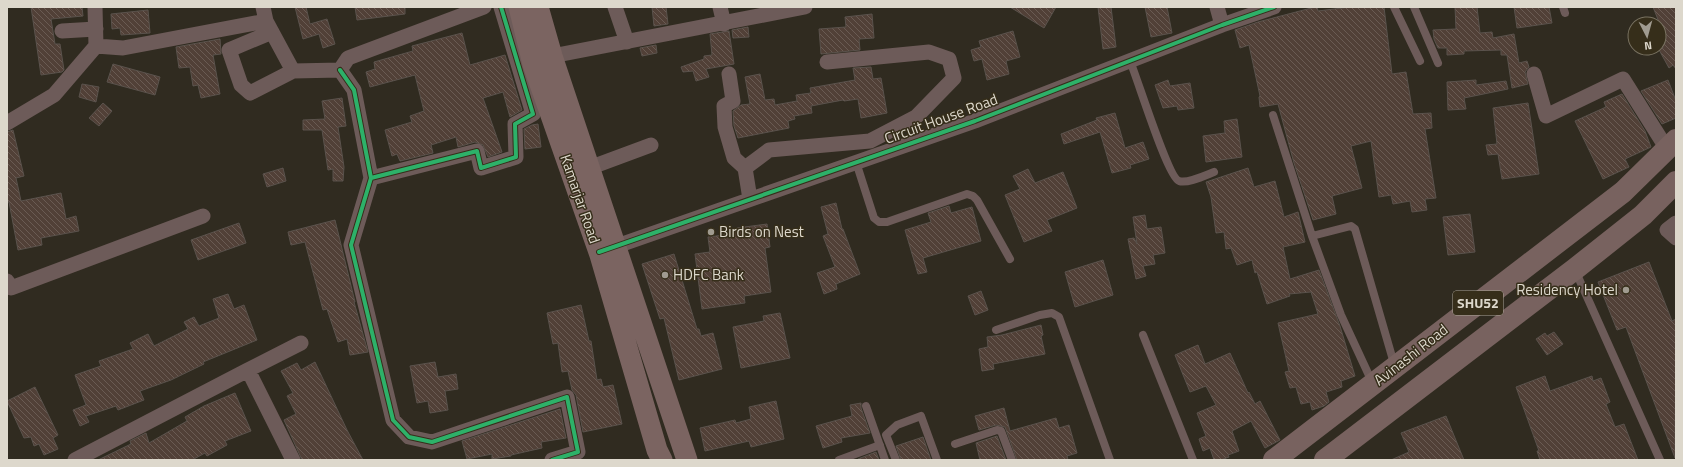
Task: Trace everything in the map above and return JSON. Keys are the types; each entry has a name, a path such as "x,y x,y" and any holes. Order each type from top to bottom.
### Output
{"main road":[{"name":"Kamarjar Road","path":"519,7 533,64 607,249 657,450 662,460"},
{"path":"538,7 552,56 589,168 607,249 687,460"},
{"name":"Avinashi Road","path":"1274,460 1622,192 1671,145"},
{"name":"Avinashi Road","path":"1324,460 1575,269 1643,215 1676,182"}],"street":[{"path":"7,123 54,95 96,46 95,7"},
{"path":"340,70 348,58 484,7"},
{"path":"371,178 477,151 481,168 516,157 515,124 533,114 501,7"},
{"path":"615,7 627,42"},
{"path":"720,7 724,24"},
{"path":"552,56 724,24 805,7"},
{"path":"1217,7 1222,25"},
{"name":"Circuit House Road","path":"607,249 975,121 1222,25 1274,7"},
{"path":"96,46 123,48 267,20"},
{"path":"267,20 229,50 241,86 250,93 294,71 340,70"},
{"path":"267,20 294,71"},
{"path":"62,32 96,29"},
{"path":"745,168 769,150 870,141 916,117 954,78 949,59 929,52 827,62"},
{"path":"340,70 354,90 371,178 351,245 393,420 410,437 432,442 567,397 578,452 552,460"},
{"path":"729,74 733,101 724,106 725,127 734,158 745,168 750,200"},
{"path":"1534,74 1546,116 1623,79 1671,145"},
{"path":"589,168 651,145"},
{"path":"7,281 11,288 203,216"},
{"path":"1676,222 1667,230 1676,238"},
{"path":"75,460 300,343"},
{"path":"248,370 293,460"}],"lane":[{"path":"1394,7 1420,61"},
{"path":"1414,7 1438,63"},
{"path":"1130,61 1162,152 1174,177 1178,181 1185,182 1214,172"},
{"path":"1273,115 1312,236 1341,315 1373,384"},
{"path":"856,162 874,218 879,222 886,222 967,194 973,196 977,200 1010,259"},
{"path":"1312,236 1351,226 1355,229 1395,367"},
{"path":"1575,269 1660,460"},
{"path":"996,330 1052,313 1059,317 1110,460"},
{"path":"1143,335 1193,460"},
{"path":"866,406 885,460"},
{"path":"896,460 886,435 897,425 921,416 937,460"},
{"path":"955,444 997,430 1001,431 1012,460"},
{"path":"839,460 880,446"}],"building":[{"path":"31,7 82,7 83,16 51,19 55,44 60,44 64,70 62,72 41,75"},
{"path":"295,7 306,7 310,24 327,19 335,44 323,48 319,34 303,39"},
{"path":"355,7 405,7 405,14 357,20"},
{"path":"652,7 666,7 668,24 654,26"},
{"path":"1010,7 1056,7 1044,28"},
{"path":"1098,7 1111,7 1116,47 1103,49"},
{"path":"1145,7 1167,7 1172,33 1151,37"},
{"path":"1317,7 1318,11 1350,7 1384,7 1392,74 1406,72 1413,114 1431,113 1432,128 1425,129 1436,198 1425,199 1427,210 1412,212 1410,201 1393,204 1391,195 1379,197 1371,141 1351,146 1362,188 1332,196 1336,214 1313,220 1294,163 1278,104 1260,107 1260,96 1249,45 1240,48 1235,30 1258,22"},
{"path":"1455,7 1477,7 1480,33 1492,32 1493,38 1514,34 1519,63 1527,61 1529,67 1525,72 1528,84 1512,88 1507,55 1501,55 1501,50 1464,51 1464,54 1447,55 1447,48 1438,48 1434,39 1433,30 1456,29"},
{"path":"1514,7 1549,7 1552,23 1517,28"},
{"path":"1653,7 1676,7 1676,69 1673,65 1669,68 1662,56 1667,56 1667,16 1657,16"},
{"path":"148,10 150,33 121,35 120,28 112,29 111,14"},
{"path":"872,14 874,38 859,39 860,50 821,54 819,29 846,27 845,17"},
{"path":"748,27 749,37 733,38 732,30"},
{"path":"729,31 734,64 706,69 709,77 696,81 693,71 683,72 681,67 704,59 704,56 712,55 710,34"},
{"path":"1013,31 1020,57 1006,61 1009,74 987,80 982,59 974,61 971,50 981,47 979,41"},
{"path":"462,33 470,65 505,55 522,110 510,117 503,92 483,98 502,152 488,157 483,145 475,142 458,147 456,137 431,145 433,153 400,161 397,154 392,156 385,130 412,122 410,116 424,111 415,75 370,87 366,72 375,69 374,62 413,51 412,46"},
{"path":"220,39 221,54 213,55 220,94 201,98 198,85 193,86 190,67 179,68 176,47"},
{"path":"656,45 657,53 642,56 640,48"},
{"path":"113,64 160,77 155,95 107,82"},
{"path":"871,67 873,79 881,78 887,113 861,118 858,99 843,100 811,106 812,113 794,116 795,119 788,121 789,128 738,138 734,126 733,111 741,105 750,104 745,77 760,74 765,100 774,99 775,105 797,101 796,95 811,93 810,88 855,80 853,68"},
{"path":"1168,80 1170,86 1190,83 1194,108 1178,110 1177,106 1163,108 1155,85"},
{"path":"1476,80 1476,85 1506,81 1508,89 1464,98 1466,109 1448,110 1447,82"},
{"path":"1668,80 1676,101 1676,118 1662,124 1641,91"},
{"path":"82,84 99,87 96,102 79,97"},
{"path":"1622,94 1645,131 1651,147 1625,159 1629,167 1603,179 1575,121 1606,107 1604,102"},
{"path":"342,98 346,126 338,127 344,167 343,181 333,181 333,169 328,170 322,130 303,130 303,120 325,119 322,101"},
{"path":"103,103 112,111 99,126 89,118"},
{"path":"1528,103 1539,174 1502,179 1498,154 1488,155 1486,145 1497,144 1493,108"},
{"path":"1115,113 1125,148 1143,142 1149,159 1130,165 1131,168 1112,173 1100,132 1064,144 1061,134 1097,120 1096,118"},
{"path":"1237,119 1242,157 1206,162 1203,136 1225,133 1224,121"},
{"path":"538,124 541,147 525,149 524,129"},
{"path":"13,130 24,176 16,178 21,201 61,193 66,219 76,216 79,231 41,238 42,245 18,250 9,202 7,202 7,132"},
{"path":"283,168 286,181 267,187 263,174"},
{"path":"1248,168 1254,187 1275,181 1284,217 1298,212 1305,242 1283,247 1290,279 1319,270 1340,326 1355,376 1341,381 1342,387 1326,392 1329,402 1324,406 1312,410 1310,402 1301,404 1296,387 1290,388 1285,372 1289,371 1278,323 1318,314 1311,292 1289,294 1290,296 1267,304 1257,272 1255,273 1252,260 1237,265 1231,248 1226,249 1224,232 1216,233 1211,197 1206,182"},
{"path":"1028,169 1035,183 1063,172 1077,208 1047,220 1052,231 1024,242 1005,195 1020,189 1013,176"},
{"path":"836,203 842,229 860,274 836,284 837,289 824,294 817,273 835,267 823,236 828,234 821,207"},
{"path":"949,206 951,213 972,207 981,241 923,258 927,272 918,274 905,230 931,222 928,213"},
{"path":"1470,214 1475,252 1448,255 1443,217"},
{"path":"1145,215 1147,229 1161,227 1165,253 1153,255 1155,264 1143,266 1146,276 1136,279 1128,239 1134,238 1137,244 1133,217"},
{"path":"335,220 354,302 368,352 350,355 347,339 338,342 327,309 323,310 305,242 291,245 288,232"},
{"path":"239,223 246,243 198,260 191,240"},
{"path":"767,224 770,247 765,248 771,292 744,296 745,303 702,309 695,254 710,252 708,237 724,235 737,230 737,228"},
{"path":"674,254 697,329 699,329 701,336 713,333 722,369 679,380 664,318 660,319 642,264"},
{"path":"1103,260 1113,295 1075,307 1065,272"},
{"path":"1649,262 1672,321 1676,319 1675,458 1626,327 1617,330 1598,282"},
{"path":"981,291 988,310 975,315 968,296"},
{"path":"228,294 234,309 244,305 257,340 203,362 204,364 171,380 140,391 144,400 118,410 116,406 86,416 89,422 80,426 73,410 86,405 75,375 101,366 99,361 133,349 130,343 148,334 154,346 188,329 184,322 194,317 199,326 219,318 213,299"},
{"path":"581,305 589,341 591,341 597,380 601,379 603,387 613,385 622,424 583,432 576,395 572,390 568,371 562,372 558,343 553,344 547,313"},
{"path":"780,313 790,358 741,368 733,327 764,321 763,316"},
{"path":"1041,325 1043,335 1041,336 1045,354 993,364 994,369 982,371 979,349 988,347 987,337 1002,335"},
{"path":"1554,332 1563,344 1547,355 1536,339 1545,333 1547,336"},
{"path":"1198,345 1205,364 1230,353 1248,393 1249,392 1255,404 1260,401 1280,440 1265,448 1251,421 1232,431 1239,451 1228,455 1229,457 1221,460 1214,460 1210,448 1203,451 1199,439 1206,436 1197,413 1216,405 1206,386 1190,392 1175,355"},
{"path":"315,362 363,460 302,460 284,420 296,414 287,396 293,393 281,371 297,363 301,370"},
{"path":"435,362 438,377 456,374 458,389 445,391 448,410 430,413 428,401 417,403 410,366"},
{"path":"1545,376 1550,391 1592,376 1593,381 1601,378 1610,402 1606,404 1615,427 1624,424 1638,460 1540,460 1537,451 1539,451 1516,387"},
{"path":"35,387 58,435 53,438 58,449 44,455 39,444 34,446 31,437 24,438 7,401"},
{"path":"235,393 251,431 225,441 227,445 207,456 205,453 192,460 98,460 131,444 130,441 146,433 149,443 187,421 185,417 204,406"},
{"path":"776,401 784,439 751,447 749,441 705,451 700,428 735,420 736,423 751,419 749,407"},
{"path":"861,403 861,408 870,433 841,438 842,442 823,448 816,426 852,416 850,405"},
{"path":"1004,408 1010,431 1056,418 1059,428 1069,425 1077,453 1067,456 1068,460 1017,460 1005,427 996,425 979,430 975,416"},
{"path":"560,409 566,438 541,442 542,448 511,456 492,459 492,454 467,459 462,441"},
{"path":"1446,416 1464,460 1391,460 1409,452 1401,433"},
{"path":"997,436 1006,460 980,460 976,443"},
{"path":"923,437 931,460 901,460 896,446"},
{"path":"876,452 879,460 858,460 858,459"}],"cycle path":[{"path":"371,178 477,151 481,168 516,157 515,124 533,114 501,7"},
{"path":"599,252 975,121 1222,25 1274,7"},
{"path":"340,70 354,90 371,178 351,245 393,420 409,437 432,442 567,397 578,452 552,460"}],"place":[{"name":"Birds on Nest","path":"711,232"},
{"name":"HDFC Bank","path":"665,275"},
{"name":"Residency Hotel","path":"1626,290"}]}
